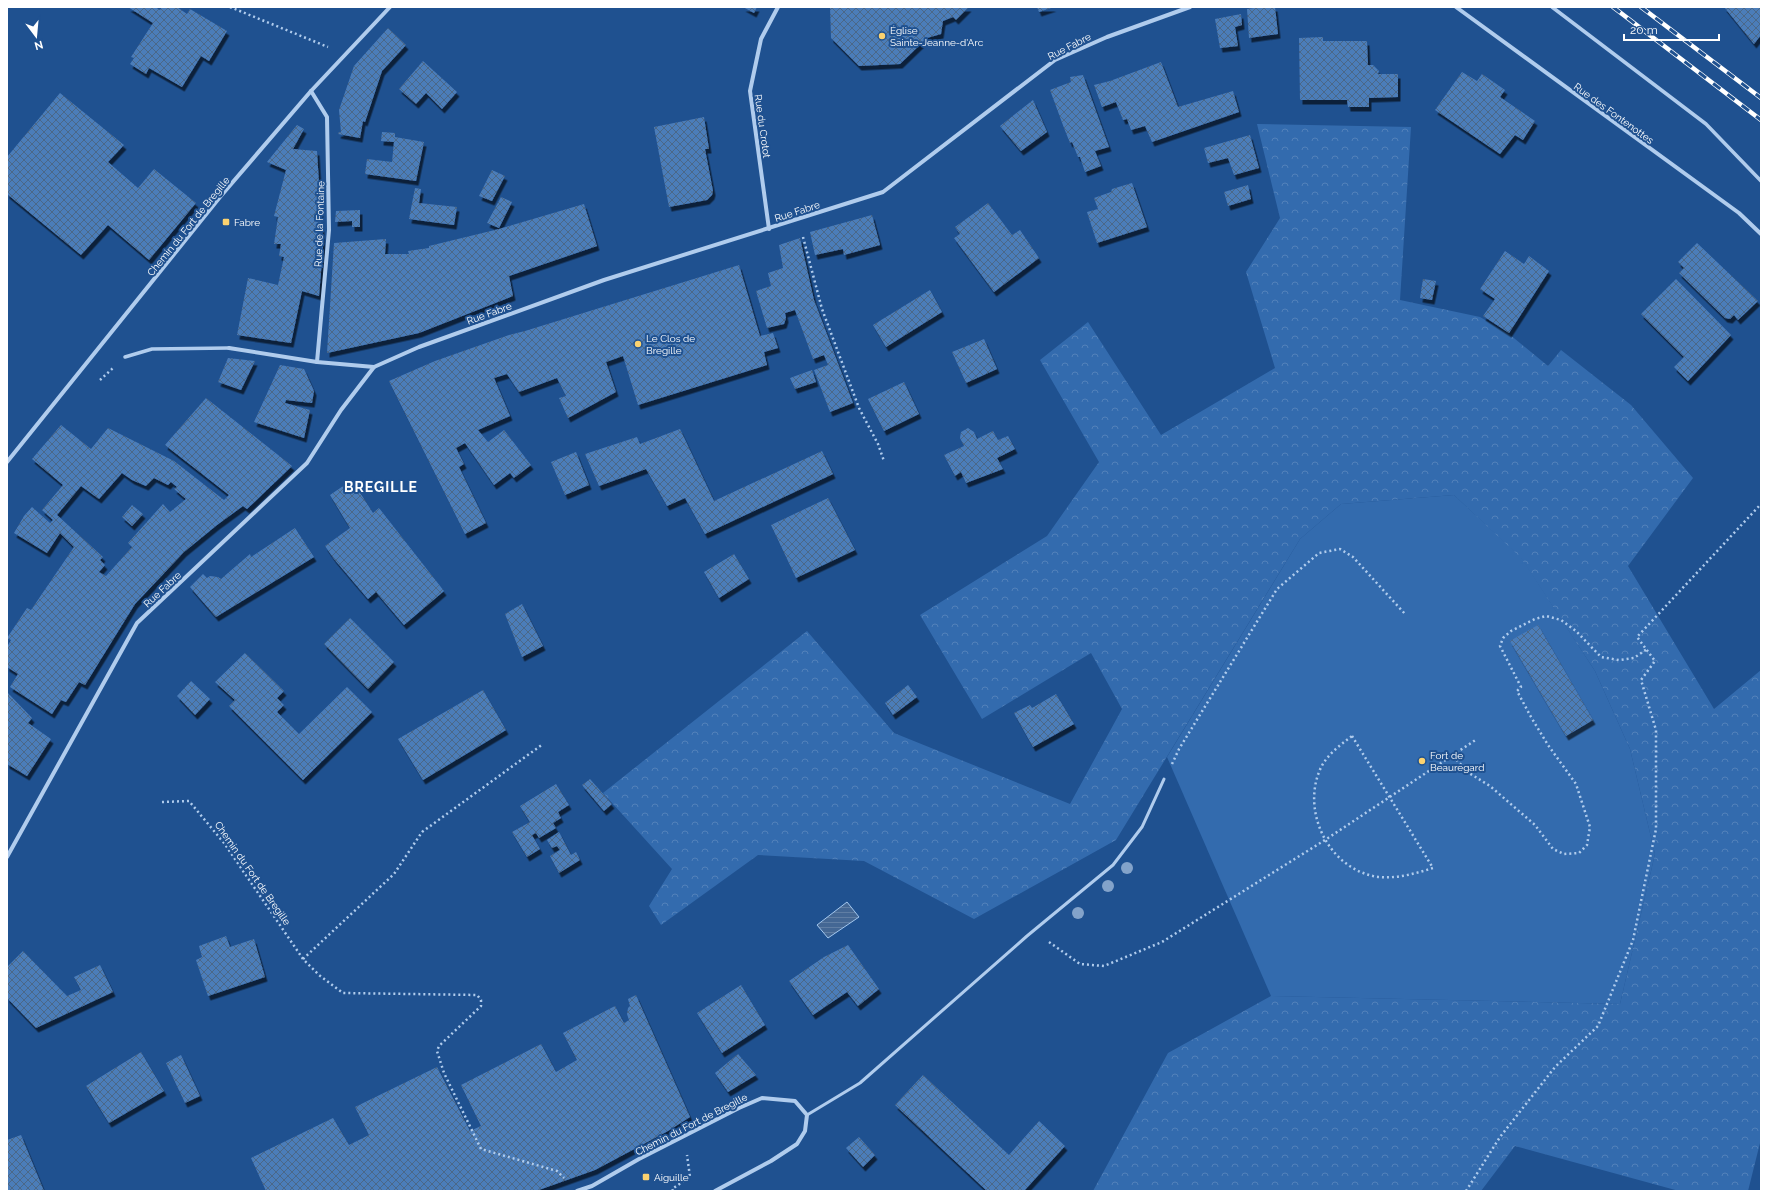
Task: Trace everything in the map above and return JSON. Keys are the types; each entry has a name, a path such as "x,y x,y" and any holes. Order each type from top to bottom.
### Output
{"street":[{"name":"Chemin du Fort de Bregille","path":"7,462 220,197 312,91 390,7"},
{"name":"Rue du Crotot","path":"769,229 750,91 761,39 778,7"},
{"name":"Rue Fabre","path":"7,857 137,623 307,463 341,410 374,367 418,347 604,280 883,192 1055,60 1107,37 1190,7"},
{"name":"Rue des Fontenottes","path":"1456,7 1738,213 1761,234"},
{"path":"1552,7 1706,124 1761,182"},
{"name":"Rue de la Fontaine","path":"312,91 327,116 329,230 317,362"},
{"name":"Rue Fabre","path":"125,358 152,348 229,348 317,362 374,367"},
{"name":"Chemin du Fort de Bregille","path":"577,1191 592,1186 646,1155 762,1098 795,1101 807,1115"},
{"path":"715,1191 771,1161 797,1144 805,1130 807,1115"}],"lane":[{"path":"807,1115 860,1084 1036,929 1113,865 1142,827 1164,779"}],"path":[{"path":"230,7 329,48"},
{"path":"799,219 811,273 822,309 859,408 878,444 884,461"},
{"path":"1466,1191 1500,1137 1555,1067 1598,1026 1633,940 1656,829 1656,730 1641,680 1654,661 1647,649 1637,637 1761,504"},
{"path":"1164,779 1179,749 1277,589 1320,553 1340,549 1354,556 1406,615"},
{"path":"1453,756 1469,773 1490,786 1535,825 1553,849 1564,854 1579,853 1587,845 1590,827 1576,784 1548,745 1531,717 1517,691 1521,687 1500,646 1503,638 1511,631 1535,619 1546,616 1561,620 1576,631 1601,657 1619,660 1634,658 1647,649"},
{"path":"1352,736 1433,868 1414,874 1394,877 1373,876 1353,869 1339,857 1325,840 1319,828 1315,810 1314,791 1319,771 1332,752 1352,736"},
{"path":"1036,929 1052,945 1080,964 1104,966 1162,942 1325,840 1477,739"},
{"path":"543,744 422,832 394,874 303,958 319,975 343,993 477,995 481,1000 481,1006 439,1046 437,1051 444,1072 481,1149 557,1172 566,1181"},
{"name":"Chemin du Fort de Bregille","path":"162,802 189,801 224,843 303,958"},
{"path":"673,1191 672,1189 690,1177 687,1151"}],"green space":[{"path":"1257,124 1411,127 1400,300 1480,317 1509,334 1548,366 1561,350 1631,405 1693,478 1628,566 1714,709 1761,670 1761,1139 1748,1191 1679,1191 1515,1146 1481,1191 1093,1191 1168,1053 1271,996 1620,1004 1655,854 1630,749 1595,671 1521,558 1454,495 1341,504 1300,539 1116,840 974,919 864,861 758,855 661,925 649,906 672,869 603,793 807,631 894,733 1070,804 1122,709 1091,653 982,719 920,615 1047,536 1099,462 1040,360 1088,322 1161,435 1275,368 1246,272 1280,218"},
{"path":"1454,495 1521,557 1595,671 1630,749 1655,854 1620,1004 1271,996 1167,757 1300,539 1341,504"}],"shaded area":[{"path":"847,902 859,917 828,938 817,925"}],"building":[{"path":"128,7 155,7 160,10 162,7 177,7 187,14 190,9 227,31 209,61 201,56 182,87 149,68 146,74 130,64 134,58 131,57 153,23"},
{"path":"743,7 757,7 754,13"},
{"name":"Église Sainte-Jeanne-d'Arc","path":"830,7 969,7 956,20 953,17 943,21 941,34 927,38 900,64 859,66 831,38"},
{"path":"1037,7 1054,7 1039,12"},
{"path":"1275,7 1278,34 1249,38 1247,9"},
{"path":"1724,7 1761,7 1761,35 1754,44"},
{"path":"1241,14 1242,25 1235,27 1238,46 1220,48 1215,19"},
{"path":"388,28 406,45 382,71 365,122 363,121 360,138 338,134 341,132 339,110 354,66"},
{"path":"1323,37 1323,41 1367,41 1368,65 1373,65 1379,71 1378,74 1398,74 1398,97 1369,98 1369,107 1348,107 1347,100 1300,100 1299,38"},
{"path":"423,61 457,92 442,109 426,93 416,104 399,89"},
{"path":"1161,62 1178,107 1233,91 1239,112 1152,142 1145,126 1131,130 1127,119 1123,120 1116,102 1102,107 1094,85 1110,81"},
{"path":"1462,72 1477,81 1482,74 1505,90 1500,97 1535,121 1523,140 1515,135 1500,154 1435,110"},
{"path":"1083,75 1109,147 1095,151 1101,166 1085,172 1080,157 1078,157 1072,142 1070,143 1050,90 1071,82 1070,77"},
{"path":"60,93 124,145 108,162 138,188 154,169 196,203 149,260 108,225 81,255 7,194 7,157"},
{"path":"1033,100 1047,132 1021,151 1000,126"},
{"path":"704,117 709,149 705,149 713,191 712,195 707,200 669,207 654,127"},
{"path":"297,125 304,129 293,149 317,151 323,248 319,296 302,291 291,343 237,335 248,278 278,285 284,257 279,256 281,244 274,244 278,217 274,216 286,170 267,162"},
{"path":"382,132 395,133 395,137 424,142 416,181 365,174 367,159 392,162 394,142 381,141"},
{"path":"1250,135 1259,168 1234,175 1228,158 1208,163 1204,148"},
{"path":"492,170 505,176 492,201 479,196"},
{"path":"1132,183 1147,227 1097,243 1087,212 1098,209 1094,198 1111,192 1112,189"},
{"path":"1248,185 1251,199 1228,206 1224,192"},
{"path":"415,188 421,189 419,203 457,207 454,225 409,219"},
{"path":"501,197 512,202 499,228 487,223"},
{"path":"988,203 1012,235 1020,230 1039,258 994,292 954,238 960,234 955,227"},
{"path":"584,204 597,246 509,276 513,296 419,333 327,353 334,243 386,239 385,254 409,254 408,251 429,248 429,246 499,229"},
{"path":"360,210 360,227 352,227 352,221 335,222 336,211"},
{"path":"872,215 880,245 844,255 843,249 815,255 810,232"},
{"path":"800,238 814,300 853,403 830,412 814,370 828,365 824,355 813,359 795,310 785,313 786,318 784,324 767,328 756,291 771,286 768,273 783,268 779,245"},
{"path":"1697,243 1758,301 1738,320 1734,315 1730,319 1725,318 1679,273 1684,268 1678,262"},
{"path":"1505,251 1524,264 1529,256 1549,271 1509,333 1483,316 1495,299 1480,289"},
{"name":"Le Clos de Bregille","path":"739,265 760,336 773,333 778,348 764,352 767,365 638,405 623,356 606,362 616,392 568,418 559,398 566,396 557,378 519,392 507,374 494,378 510,416 478,430 488,442 504,430 531,465 514,478 510,473 494,485 465,443 456,448 464,464 459,467 486,523 465,534 389,381 435,361 509,335"},
{"path":"1423,279 1436,281 1432,300 1420,298"},
{"path":"1676,279 1731,335 1688,381 1674,367 1684,357 1641,314"},
{"path":"930,290 942,312 886,347 873,325"},
{"path":"984,339 997,369 966,383 952,352"},
{"path":"228,358 255,361 241,390 218,382"},
{"path":"280,365 304,369 314,391 312,403 286,400 285,403 310,410 304,438 254,422"},
{"path":"812,370 816,382 795,389 790,378"},
{"path":"904,382 919,414 884,431 868,399"},
{"path":"206,398 292,466 247,509 243,506 184,552 135,604 85,685 79,682 66,702 61,700 52,714 10,687 18,674 7,667 7,647 11,640 7,638 27,608 31,610 74,547 60,533 47,553 14,533 24,516 32,507 50,523 53,520 42,510 63,485 32,459 61,425 91,449 108,428 174,461 224,500 229,495 165,445","holes":["122,473 132,480 146,486 154,478 168,485 171,482 177,487 174,489 186,499 170,512 163,504 128,543 132,547 106,576 99,572 105,565 100,560 103,557 57,515 81,486 99,499"]},
{"path":"968,428 974,432 977,439 993,431 998,440 1008,436 1015,449 997,458 1003,469 966,483 961,472 955,476 944,455 964,446 960,438 961,432"},
{"path":"680,429 714,501 822,451 833,474 705,534 685,498 667,506 646,469 599,486 585,454 637,437 640,444"},
{"path":"576,452 589,485 565,495 551,462"},
{"path":"352,480 373,513 379,508 444,591 404,625 376,592 368,599 334,559 325,546 350,528 330,495"},
{"path":"828,498 855,550 796,578 771,525"},
{"path":"132,505 143,514 132,526 122,517"},
{"path":"295,528 314,557 216,617 190,587 203,574 207,578 210,576 221,579 250,554 251,557"},
{"path":"734,554 749,579 719,598 704,572"},
{"path":"522,604 543,646 522,657 505,614"},
{"path":"350,618 394,662 368,689 324,644"},
{"path":"1538,625 1593,720 1566,736 1510,641"},
{"path":"245,653 284,691 277,698 284,705 277,712 299,734 347,687 372,712 303,780 229,706 235,700 215,682"},
{"path":"191,681 210,699 195,715 177,696"},
{"path":"908,685 917,697 893,715 885,703"},
{"path":"483,690 506,730 423,780 398,739"},
{"path":"7,692 32,718 28,723 51,739 27,776 7,764"},
{"path":"1056,694 1074,724 1033,747 1014,713 1030,705 1032,708"},
{"path":"590,779 612,804 604,811 582,785"},
{"path":"556,784 569,805 558,812 561,818 553,823 556,828 539,838 536,833 532,835 540,849 527,857 512,832 530,822 520,806"},
{"path":"559,832 571,855 576,852 580,860 559,873 550,856 560,850 557,846 552,848 547,840"},
{"path":"226,936 230,947 254,939 265,977 208,996 196,960 202,957 199,946"},
{"path":"848,945 879,989 858,1006 847,992 813,1015 789,981 824,957"},
{"path":"23,951 67,996 81,990 74,977 100,965 113,992 36,1028 7,998 7,967"},
{"path":"741,985 765,1025 722,1053 697,1013"},
{"path":"636,995 690,1117 668,1131 595,1170 536,1191 266,1191 251,1158 333,1118 349,1145 369,1135 355,1107 437,1067 470,1131 481,1126 461,1085 541,1044 556,1072 577,1060 563,1033 615,1006 624,1023 629,1020 627,1014 630,1006 628,999"},
{"path":"141,1052 164,1091 109,1123 86,1086"},
{"path":"738,1054 756,1075 728,1092 715,1073"},
{"path":"181,1055 200,1096 185,1103 166,1063"},
{"path":"923,1075 1009,1155 1039,1121 1065,1146 1024,1191 987,1191 895,1105"},
{"path":"21,1135 44,1191 7,1191 7,1140"},
{"path":"859,1137 875,1155 863,1167 846,1148"}],"railway":[{"path":"1613,7 1761,120"},
{"path":"1641,7 1761,98"}],"place":[{"name":"Église Sainte-Jeanne-d'Arc","path":"882,36"},
{"name":"Fabre","path":"226,222"},
{"name":"Le Clos de Bregille","path":"638,344"},
{"name":"Fort de Beauregard","path":"1422,761"},
{"name":"Aiguille","path":"646,1177"}],"district":[{"name":"BREGILLE","path":"381,487"}]}
